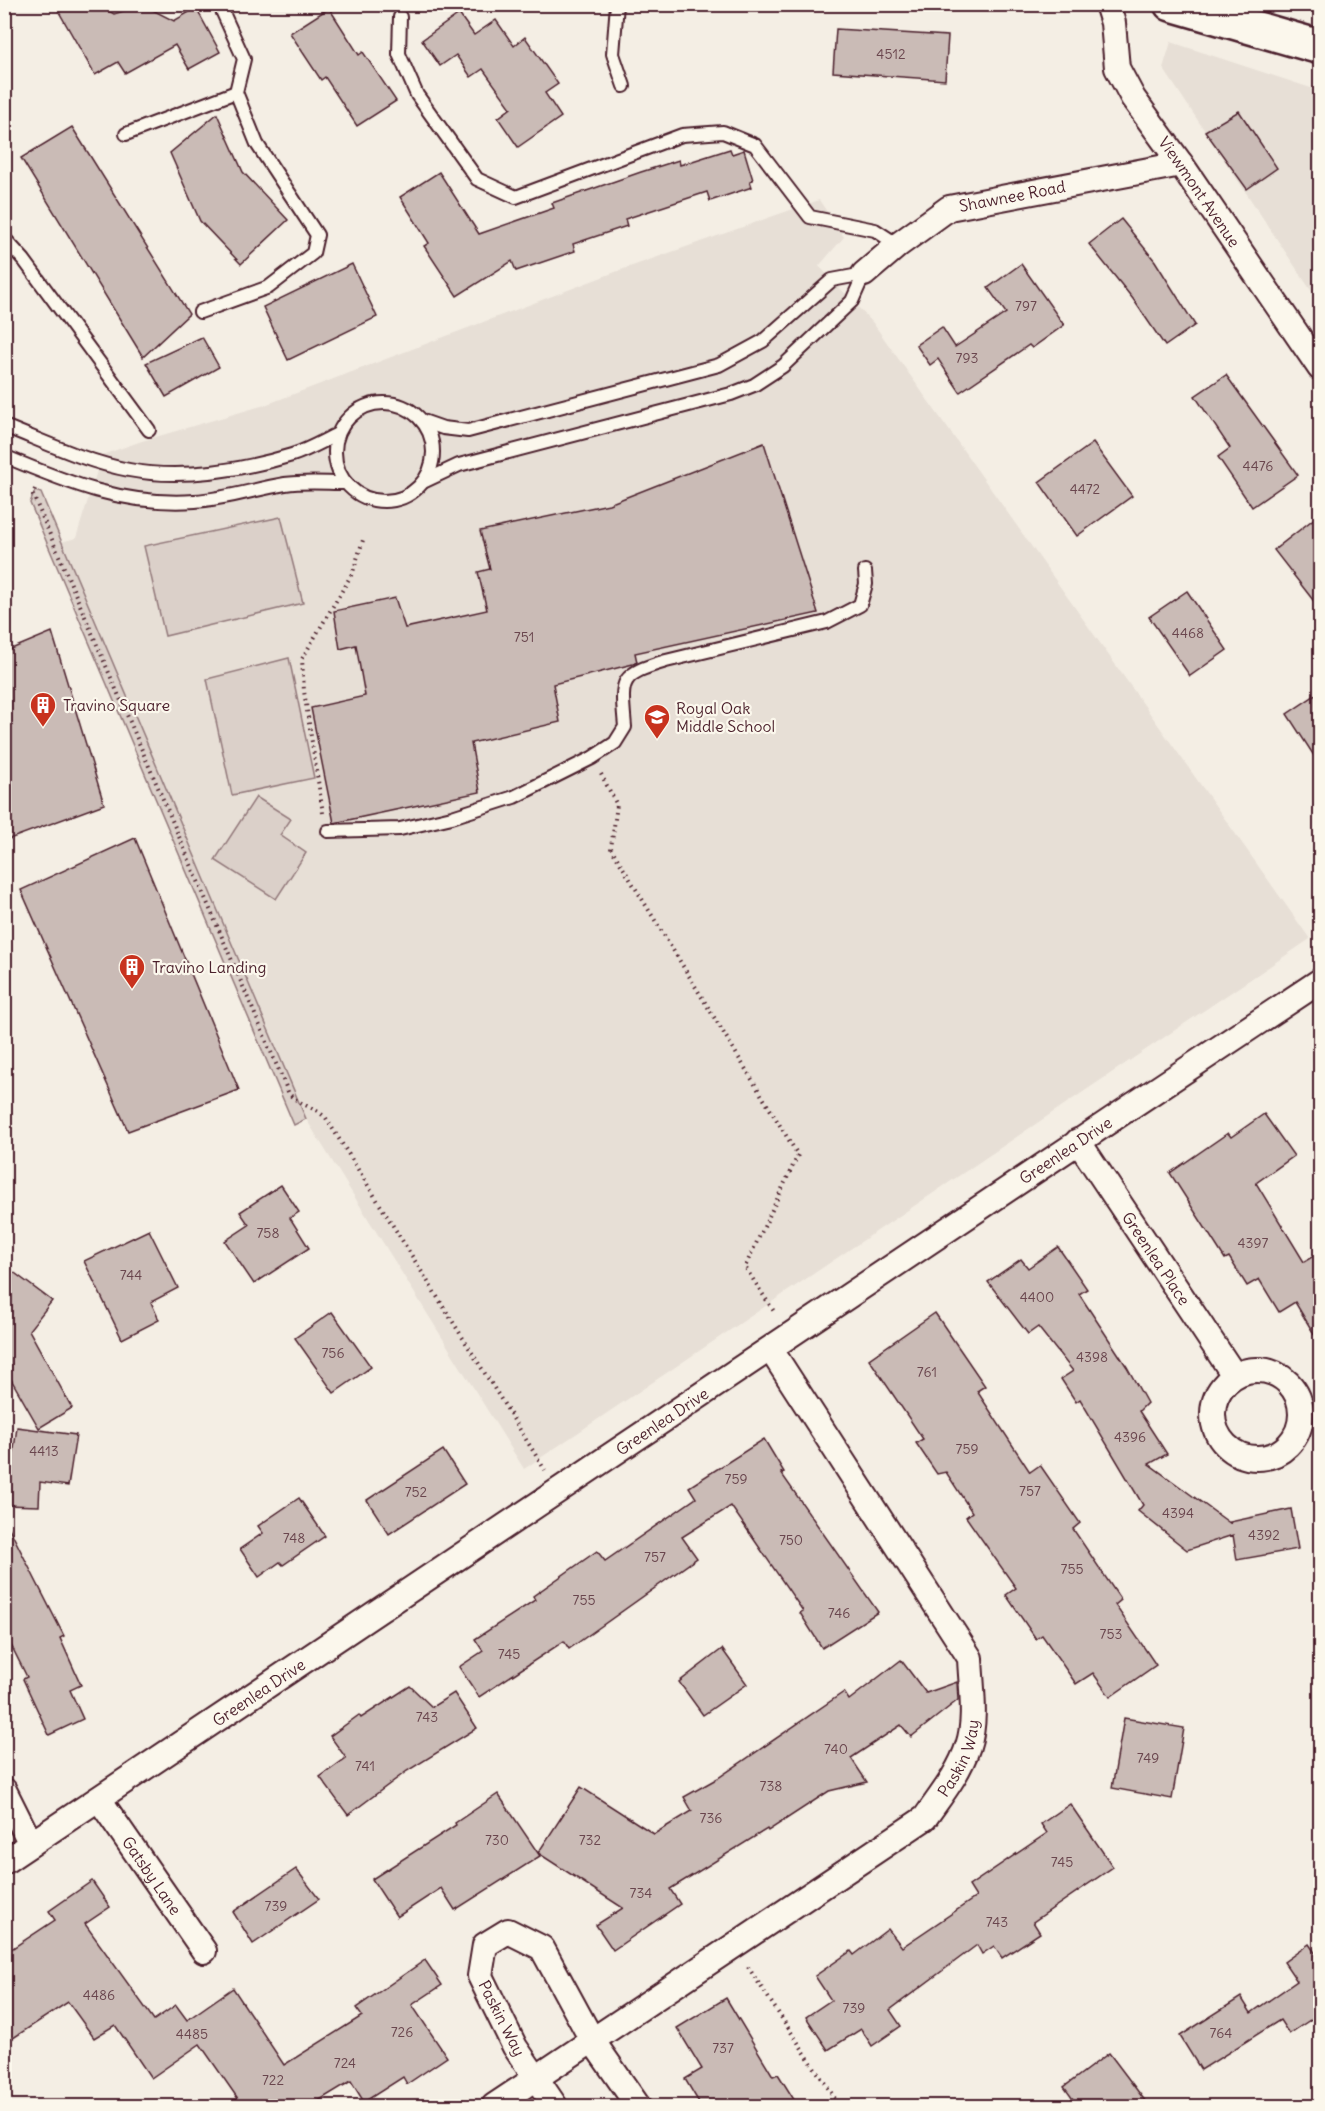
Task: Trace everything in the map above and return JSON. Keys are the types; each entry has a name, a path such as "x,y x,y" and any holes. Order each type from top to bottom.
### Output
{"main road":[{"path":"1171,4 1320,47"}],"street":[{"name":"Viewmont Avenue","path":"1107,4 1113,23 1117,68 1133,98 1181,164 1320,368"},
{"name":"Shawnee Road","path":"864,274 898,245 949,208 1181,164"},
{"name":"Greenlea Drive","path":"4,1862 559,1493 1078,1141 1320,981"},
{"name":"Greenlea Place","path":"1078,1141 1234,1375"},
{"name":"Paskin Way","path":"494,2106 926,1818 955,1776 969,1745 973,1705 970,1658 781,1343"},
{"path":"4,1790 31,1844"},
{"name":"Gatsby Lane","path":"99,1799 204,1951"},
{"name":"Paskin Way","path":"555,2106 515,2047 480,1976 485,1945 508,1931 542,1948 592,2040 638,2106"}],"lane":[{"path":"200,312 269,287 313,253 316,235 257,144 236,92 244,59 219,4"},
{"path":"617,4 613,54 624,86"},
{"path":"400,17 399,54 417,95 477,178 516,196 682,135 723,132 755,145 810,217 874,230 898,245"},
{"path":"126,134 236,92"},
{"path":"4,238 24,260 149,430"},
{"path":"423,422 442,428 468,431 719,366 763,340 832,280 864,274"},
{"path":"425,481 459,465 731,394 754,385 783,366 852,301 864,274"},
{"path":"385,403 400,405 413,411 423,422 431,435 434,451 432,467 425,481 414,492 400,499 386,502 363,497 345,483 337,468 335,451 338,434 346,421 370,405 385,403"},
{"path":"4,426 92,461 131,470 166,473 208,472 293,454 338,434"},
{"path":"4,456 82,488 157,501 205,500 238,496 286,484 345,483"},
{"path":"328,831 400,830 452,817 514,797 592,758 615,743 625,727 621,694 628,676 641,668 666,661 827,622 860,605 866,584 865,571"}],"path":[{"path":"42,472 33,495 289,1094 296,1101 317,1109 326,1118 559,1493"},
{"path":"328,831 317,786 302,659 353,572 363,540"},
{"path":"592,758 617,805 611,848 798,1155 745,1267 781,1343"},
{"path":"734,1946 840,2106"}],"shaded area":[{"path":"1171,42 1320,91 1320,304 1163,68"},
{"name":"Royal Oak Middle School","path":"819,200 844,237 819,266 873,323 1310,939 524,1469 306,1119 61,542 76,538 102,455 265,405 618,271"},
{"path":"35,491 41,493 306,1119 294,1125 30,503"},
{"path":"281,517 303,603 165,636 144,546"},
{"path":"289,658 314,778 232,795 207,679"},
{"path":"256,797 291,819 280,835 306,853 276,899 215,860"}],"building":[{"path":"72,4 97,4 114,14 143,5 174,21 196,8 220,52 189,69 175,45 125,73 118,62 95,75 59,12"},
{"path":"329,8 359,55 363,52 396,101 357,126 325,77 321,80 290,33"},
{"path":"459,14 474,35 496,20 514,46 525,37 558,84 545,93 561,117 518,147 498,118 511,108 483,69 471,77 456,55 440,66 422,40"},
{"path":"836,29 948,36 945,80 833,72"},
{"path":"1239,111 1277,168 1247,189 1205,131"},
{"path":"217,114 243,172 288,220 241,264 200,221 170,153"},
{"path":"72,127 189,314 143,357 21,158"},
{"path":"730,149 732,154 744,150 753,180 750,181 752,187 710,201 707,192 625,219 627,226 573,244 575,251 516,271 512,261 457,296 424,246 429,243 400,197 439,172 479,234 554,208 552,203 641,172 679,160 680,165"},
{"path":"1121,219 1155,261 1195,325 1165,346 1133,299 1089,244"},
{"path":"352,264 377,317 288,360 263,307"},
{"path":"1021,264 1064,325 1032,348 1029,345 960,392 938,359 930,365 916,345 942,327 955,347 1006,313 988,288"},
{"path":"202,337 219,367 166,397 146,363"},
{"path":"1226,375 1298,475 1252,507 1218,457 1230,448 1195,396"},
{"path":"764,443 818,613 635,653 637,662 633,664 553,684 560,722 471,743 480,792 334,823 311,708 365,696 356,645 340,649 334,611 395,598 405,628 487,610 478,572 490,569 480,531 609,504"},
{"path":"1093,443 1132,496 1077,536 1039,482"},
{"path":"1320,514 1320,609 1274,550"},
{"path":"1187,591 1227,650 1190,676 1149,617"},
{"name":"Travino Square","path":"52,632 104,804 4,841 4,652"},
{"path":"1320,692 1320,765 1287,714"},
{"name":"Travino Landing","path":"135,838 239,1090 128,1131 21,890"},
{"path":"1264,1114 1294,1156 1256,1183 1304,1262 1320,1252 1320,1344 1295,1302 1279,1312 1259,1279 1247,1286 1229,1257 1225,1259 1170,1173 1228,1133 1231,1137"},
{"path":"281,1185 299,1212 290,1218 309,1248 254,1284 225,1241 249,1225 240,1212"},
{"path":"149,1230 178,1288 151,1302 159,1320 122,1339 84,1261"},
{"path":"1058,1247 1087,1289 1079,1294 1127,1367 1147,1403 1139,1411 1167,1454 1149,1464 1231,1524 1230,1522 1291,1509 1298,1549 1237,1560 1233,1535 1187,1550 1138,1511 1143,1505 1080,1399 1076,1402 1061,1379 1073,1371 1038,1327 1028,1334 988,1282 1021,1259 1028,1268"},
{"path":"4,1265 52,1301 29,1330 72,1408 39,1428 4,1367"},
{"path":"332,1312 371,1367 334,1393 295,1338"},
{"path":"935,1313 985,1386 977,1391 1030,1472 1040,1465 1080,1523 1073,1529 1121,1600 1115,1605 1156,1665 1110,1697 1093,1673 1076,1684 1042,1635 1036,1639 1006,1595 1016,1588 966,1517 972,1512 946,1472 937,1474 916,1443 923,1439 869,1359"},
{"path":"17,1427 76,1435 68,1486 40,1482 39,1506 4,1505 4,1478 10,1478"},
{"path":"764,1439 784,1472 781,1473 878,1612 822,1648 800,1613 803,1611 731,1506 682,1537 697,1558 569,1649 564,1641 479,1697 459,1667 483,1651 475,1639 535,1600 533,1596 597,1551 605,1561 696,1498 689,1487"},
{"path":"443,1450 465,1484 389,1534 367,1500"},
{"path":"299,1498 325,1536 283,1565 280,1562 259,1577 240,1549 263,1533 258,1526"},
{"path":"4,1518 64,1636 60,1638 81,1685 70,1690 83,1719 49,1735 23,1679 27,1677 4,1631"},
{"path":"722,1649 747,1684 703,1715 679,1682"},
{"path":"901,1660 926,1693 957,1682 958,1700 911,1737 901,1725 851,1758 867,1782 829,1791 768,1831 767,1829 670,1889 680,1904 613,1950 596,1925 623,1908 538,1853 581,1787 654,1834 692,1811 684,1797 718,1778 844,1692 849,1700"},
{"path":"410,1686 432,1707 454,1693 477,1728 407,1771 348,1815 320,1777 346,1758 330,1736 359,1715 361,1718"},
{"path":"1124,1718 1184,1728 1172,1799 1112,1788"},
{"path":"498,1794 540,1856 455,1910 441,1888 397,1917 372,1879 456,1825 455,1823"},
{"path":"1070,1804 1113,1867 1033,1922 1040,1933 1002,1958 994,1946 982,1954 977,1945 890,2010 901,2026 872,2046 861,2029 828,2050 806,2017 831,2000 815,1976 851,1951 854,1955 888,1929 902,1947 976,1897 969,1886 1047,1833 1041,1824"},
{"path":"296,1869 319,1899 253,1944 233,1912"},
{"path":"92,1881 110,1907 85,1924 154,2020 176,2005 187,2020 233,1988 284,2065 362,2016 356,2008 425,1960 442,1985 412,2005 447,2057 407,2084 403,2077 364,2102 351,2081 310,2106 243,2106 200,2044 151,2078 115,2025 94,2038 68,2002 4,2044 4,1954 55,1920 49,1911"},
{"path":"1309,1944 1320,1960 1320,2016 1319,2014 1289,2034 1280,2020 1201,2070 1180,2036 1241,1997 1251,2013 1297,1981 1284,1962"},
{"path":"726,1998 773,2076 778,2074 798,2106 701,2106 685,2079 702,2069 677,2028"},
{"path":"1109,2053 1149,2106 1078,2106 1064,2087"}],"place":[{"name":"Travino Square","path":"43,728"},
{"name":"Royal Oak Middle School","path":"657,740"},
{"name":"Travino Landing","path":"132,990"}]}
